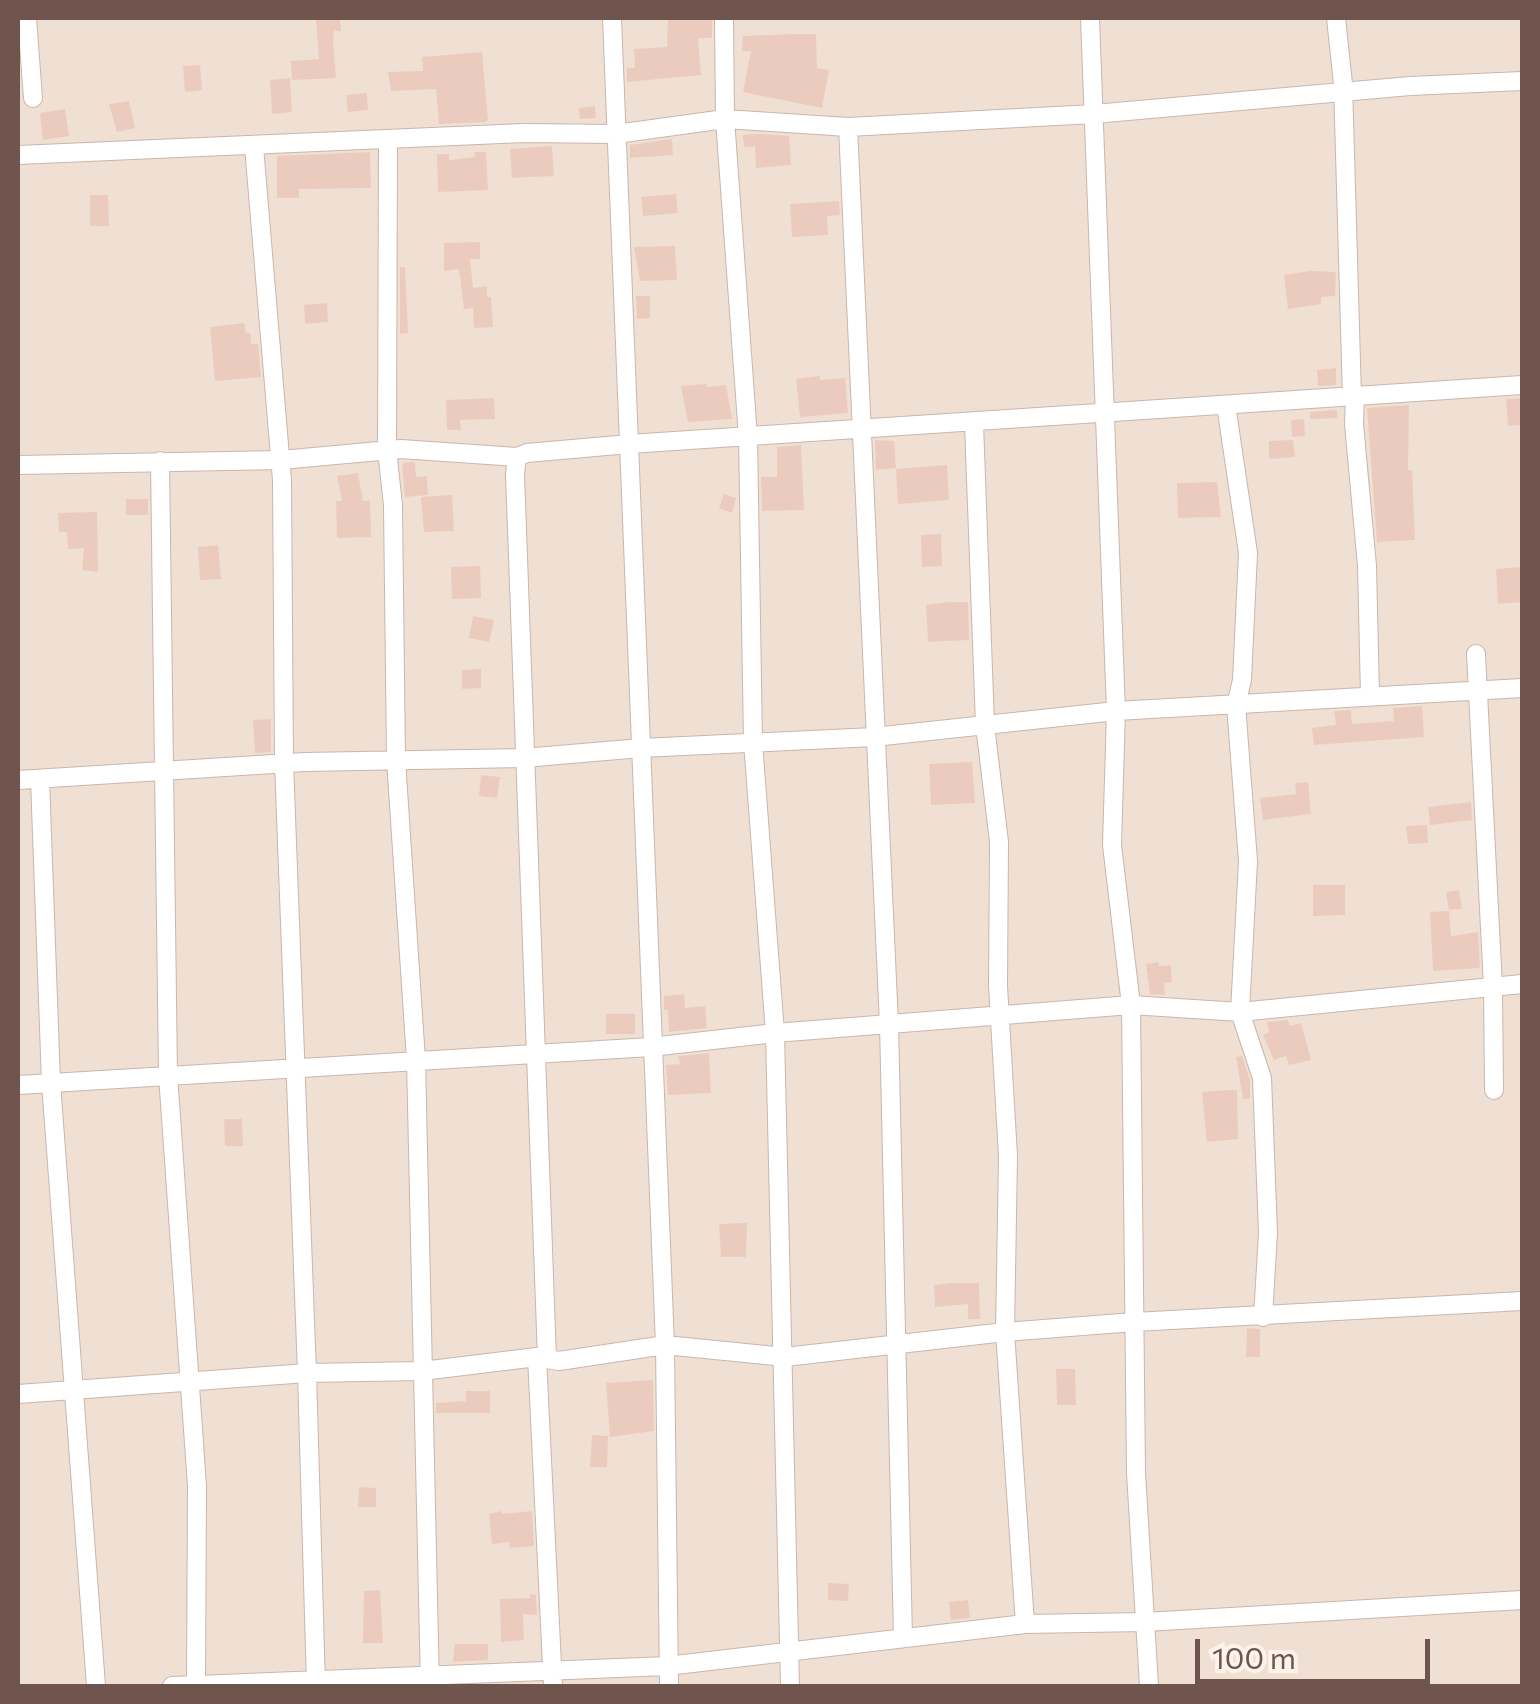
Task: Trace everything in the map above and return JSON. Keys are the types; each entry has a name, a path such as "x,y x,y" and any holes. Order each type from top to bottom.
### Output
{"street":[{"path":"27,18 33,98"},
{"path":"612,18 664,1345 669,1686"},
{"path":"724,18 724,119 748,437 752,742 776,1033 790,1686"},
{"path":"1090,18 1116,710 1112,845 1131,1004 1136,1474 1149,1686"},
{"path":"1336,18 1343,92 1354,424 1367,566 1370,696"},
{"path":"18,154 524,133 616,134 724,119 848,127 1094,114 1522,80"},
{"path":"848,127 889,1024 904,1638"},
{"path":"388,140 387,450 393,505 396,760 416,1060 430,1681"},
{"path":"254,146 281,460 284,763 298,1067 316,1684"},
{"path":"18,464 281,460 387,450 517,457 628,444 1522,385"},
{"path":"1226,405 1248,553 1242,680 1236,704 1248,861 1240,1012 1262,1078 1268,1233 1263,1317"},
{"path":"974,423 985,725 999,842 1000,1016 1008,1156 1006,1332 1024,1624"},
{"path":"517,457 552,1679"},
{"path":"160,461 168,1075 197,1486 196,1686"},
{"path":"1476,654 1493,987 1494,1090"},
{"path":"18,780 284,763 524,758 641,748 874,738 1116,710 1522,688"},
{"path":"40,779 51,1083 96,1686"},
{"path":"18,1085 651,1047 1131,1004 1240,1012 1522,984"},
{"path":"18,1394 308,1373 422,1370 542,1357 558,1360 664,1345 785,1357 1134,1322 1522,1301"},
{"path":"172,1686 552,1679 1024,1624 1145,1622 1522,1600"}],"shaded area":[{"path":"18,18 1522,18 1522,1686 18,1686"}],"building":[{"path":"316,18 340,18 341,31 334,31 333,41 336,78 292,80 291,61 319,59"},
{"path":"668,18 712,18 712,38 698,38 701,75 627,82 627,68 635,68 634,49 667,47"},
{"path":"816,34 817,68 829,70 822,108 743,92 751,51 742,51 743,36"},
{"path":"482,52 488,120 485,122 439,124 436,89 391,91 388,72 423,71 422,57"},
{"path":"200,65 202,90 185,92 183,66"},
{"path":"290,78 292,112 272,114 270,80"},
{"path":"367,93 368,110 348,112 346,95"},
{"path":"129,101 135,128 117,132 109,104"},
{"path":"595,106 596,118 580,119 579,108"},
{"path":"65,109 69,136 43,140 40,113"},
{"path":"743,135 789,136 791,165 756,168 755,146 744,147"},
{"path":"672,139 673,155 630,158 630,145"},
{"path":"552,146 554,176 512,178 510,149"},
{"path":"370,152 371,188 299,189 299,198 277,198 277,156"},
{"path":"474,152 486,152 488,190 438,192 437,154 449,154 449,160 475,157"},
{"path":"676,194 678,213 643,216 641,197"},
{"path":"90,195 108,195 109,226 90,226"},
{"path":"839,201 840,215 827,216 828,235 792,237 790,204"},
{"path":"480,242 480,259 470,259 473,288 487,286 493,327 474,328 473,308 464,309 459,269 444,271 444,243"},
{"path":"675,246 677,280 640,281 634,247"},
{"path":"400,267 405,267 408,333 400,334"},
{"path":"1336,272 1335,296 1321,297 1321,304 1288,309 1284,275"},
{"path":"636,296 650,296 650,318 637,319"},
{"path":"327,303 328,322 305,324 304,305"},
{"path":"244,323 251,344 258,344 261,377 215,381 210,327"},
{"path":"1336,368 1336,385 1318,386 1317,370"},
{"path":"820,376 820,380 845,378 848,413 800,417 796,379"},
{"path":"726,385 732,419 688,422 681,386"},
{"path":"494,398 495,419 460,420 461,430 447,430 446,400"},
{"path":"1522,398 1522,425 1508,426 1506,399"},
{"path":"1409,405 1408,470 1412,470 1415,540 1377,542 1367,408"},
{"path":"1337,410 1337,418 1310,419 1310,412"},
{"path":"1304,419 1305,436 1292,437 1291,420"},
{"path":"875,440 894,441 896,468 876,470"},
{"path":"1293,440 1295,457 1269,459 1269,441"},
{"path":"801,445 804,510 762,511 761,477 777,477 777,447"},
{"path":"415,462 416,477 427,476 428,495 405,497 402,463"},
{"path":"947,465 949,500 898,504 896,469"},
{"path":"358,473 363,501 370,500 371,537 337,538 336,501 342,501 337,476"},
{"path":"1217,482 1221,517 1178,518 1177,483"},
{"path":"724,494 736,498 732,513 719,508"},
{"path":"452,495 454,531 424,532 421,497"},
{"path":"126,499 148,499 148,515 126,515"},
{"path":"97,512 98,572 82,570 84,548 68,549 67,532 59,532 58,513"},
{"path":"941,534 942,566 922,567 921,535"},
{"path":"218,545 221,579 200,580 198,547"},
{"path":"480,566 481,598 452,599 451,567"},
{"path":"1522,567 1522,602 1498,604 1496,569"},
{"path":"968,602 969,640 928,642 926,605"},
{"path":"473,616 494,620 489,642 469,638"},
{"path":"481,669 481,688 462,689 462,670"},
{"path":"1422,706 1424,737 1314,745 1312,728 1336,725 1334,711 1351,710 1352,724 1394,721 1393,708"},
{"path":"271,719 271,752 255,753 253,720"},
{"path":"972,762 975,803 931,805 929,764"},
{"path":"481,775 500,777 497,798 479,796"},
{"path":"1308,782 1311,814 1263,820 1260,798 1296,794 1295,783"},
{"path":"1471,802 1472,820 1430,825 1428,807"},
{"path":"1427,825 1428,843 1408,844 1406,826"},
{"path":"1313,885 1345,885 1345,915 1313,916"},
{"path":"1459,890 1462,909 1449,910 1446,892"},
{"path":"1449,911 1451,936 1478,932 1480,968 1433,971 1430,912"},
{"path":"1159,962 1159,966 1171,965 1172,982 1164,983 1165,995 1150,994 1146,964"},
{"path":"684,994 685,1008 705,1006 707,1028 669,1032 664,996"},
{"path":"606,1014 635,1014 635,1034 606,1034"},
{"path":"1288,1020 1290,1026 1301,1023 1311,1060 1289,1065 1286,1056 1274,1060 1263,1035 1269,1032 1267,1022"},
{"path":"709,1053 711,1093 668,1095 666,1065 680,1064 678,1056"},
{"path":"1242,1056 1250,1080 1250,1099 1243,1099 1236,1057"},
{"path":"1237,1090 1238,1139 1207,1142 1202,1092"},
{"path":"224,1119 242,1119 243,1146 225,1146"},
{"path":"747,1223 746,1257 721,1257 719,1224"},
{"path":"979,1283 980,1319 968,1319 968,1304 935,1307 934,1285"},
{"path":"1247,1328 1260,1329 1260,1357 1246,1357"},
{"path":"1056,1369 1075,1369 1076,1405 1057,1405"},
{"path":"653,1380 654,1431 610,1437 606,1383"},
{"path":"466,1391 490,1391 490,1413 436,1413 436,1403 466,1401"},
{"path":"592,1435 608,1436 607,1467 590,1467"},
{"path":"359,1487 376,1488 376,1507 358,1507"},
{"path":"532,1511 534,1546 510,1548 509,1542 492,1544 489,1514"},
{"path":"828,1583 849,1584 848,1601 828,1600"},
{"path":"380,1590 383,1643 363,1643 364,1591"},
{"path":"530,1594 536,1595 537,1615 523,1614 524,1640 501,1642 500,1599 530,1598"},
{"path":"968,1600 970,1618 951,1620 949,1602"},
{"path":"455,1644 488,1644 488,1660 453,1662"}]}
